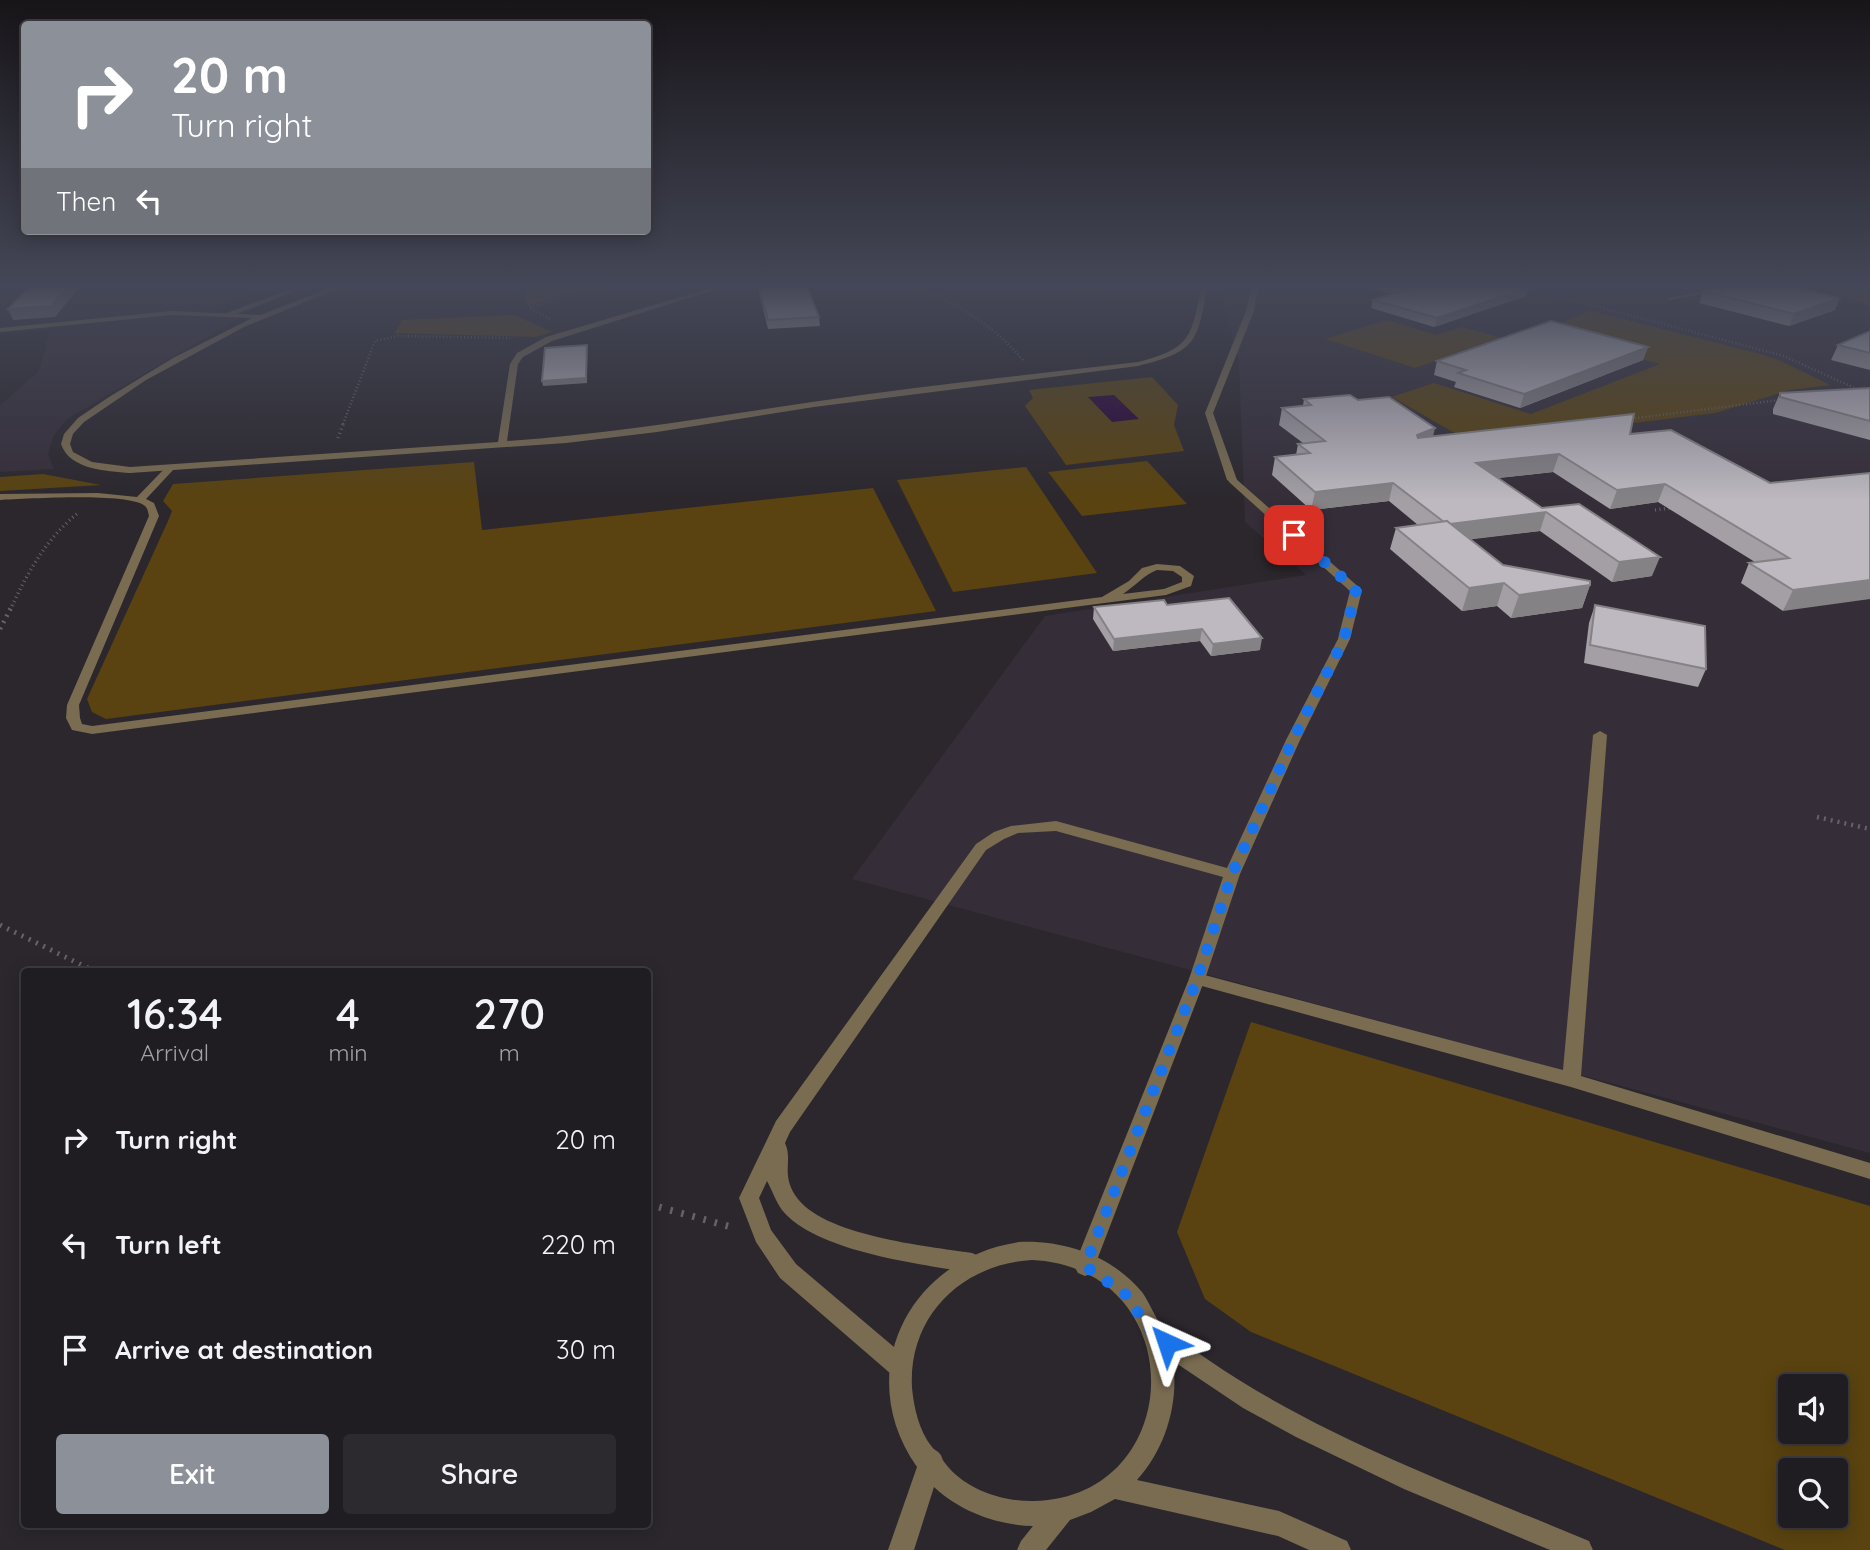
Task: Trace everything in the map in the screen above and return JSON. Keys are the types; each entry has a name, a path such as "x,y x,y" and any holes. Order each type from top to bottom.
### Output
{"street":[{"path":"183,356 92,412 71,429 65,438 65,448 71,456 108,469 169,469 502,446 657,429 814,404 1138,364 1164,356"},
{"path":"502,446 514,364 519,356"},
{"path":"1085,1266 1197,979 1232,874 1293,740 1344,639 1356,590 1232,480 1209,413 1232,356"},
{"path":"139,501 169,469"},
{"path":"0,497 102,497 139,501 152,507 154,516 73,705 73,718 77,727 92,730 1105,600 1180,589 1187,584 1188,576 1185,571 1176,568 1157,567 1146,570 1133,583 1105,600"},
{"path":"1571,1080 1600,735"},
{"path":"899,1366 788,1271 763,1235 749,1198 783,1127 981,847 998,834 1025,826 1056,826 1232,874"},
{"path":"1197,979 1571,1080 1870,1171"},
{"path":"783,1127 774,1161 779,1192 809,1221 851,1241 972,1262"},
{"path":"1151,1331 1165,1380 1163,1414 1151,1447 1142,1462 1100,1498 1062,1510 1021,1511 980,1499 962,1489 931,1461 920,1447 905,1415 899,1366 905,1332 922,1303 944,1279 972,1262 999,1254 1027,1252 1056,1255 1085,1266 1125,1294 1151,1331 1198,1368 1252,1402 1337,1446 1580,1550"},
{"path":"901,1550 931,1461"},
{"path":"1116,1487 1279,1524 1338,1550"},
{"path":"1030,1550 1062,1510"}],"path":[{"path":"330,458 369,356"},
{"path":"1020,356 1036,376"},
{"path":"1785,356 1870,395"},
{"path":"1851,391 1870,395"},
{"path":"1629,418 1779,400"},
{"path":"0,629 34,565 63,523 102,497"},
{"path":"1655,510 1682,506"},
{"path":"1817,817 1870,829"},
{"path":"0,925 88,968"},
{"path":"651,1206 763,1235"}],"shaded area":[{"path":"43,356 174,356 67,419 54,435 48,454 54,469 0,472 0,405 39,371"},
{"path":"1238,356 1870,356 1870,1153 852,879 1045,616 1306,575 1245,522"},
{"path":"1379,356 1449,356 1415,368"},
{"path":"1631,356 1768,356 1830,385 1790,390 1715,413 1472,443 1392,397 1434,383 1531,414 1660,364"},
{"path":"1152,377 1178,405 1174,425 1184,451 1066,465 1025,406 1033,398 1029,390"},
{"path":"1114,395 1139,419 1112,422 1088,397"},
{"path":"1147,461 1187,504 1082,516 1048,472"},
{"path":"474,462 482,530 873,488 936,611 106,719 92,712 87,699 172,511 163,501 173,484"},
{"path":"1026,467 1097,573 953,592 897,480"},
{"path":"43,474 101,485 0,491 0,477"},
{"path":"1251,1022 1870,1206 1870,1550 1785,1550 1251,1332 1205,1299 1177,1232"}],"building":[{"path":"544,356 587,356 586,378 542,381"},
{"path":"1450,356 1623,356 1524,394 1458,373 1466,370 1437,361"},
{"path":"1870,388 1870,421 1780,397 1780,393"},
{"path":"1350,395 1358,400 1389,397 1435,428 1417,435 1418,438 1634,414 1630,434 1671,430 1770,483 1870,473 1870,580 1793,590 1749,563 1789,558 1665,484 1617,490 1559,454 1476,463 1542,508 1579,504 1660,557 1619,562 1546,512 1450,524 1393,483 1315,492 1275,457 1310,453 1298,444 1325,441 1282,408 1311,405 1304,399"},
{"path":"1447,521 1503,565 1590,581 1590,585 1519,595 1504,583 1469,588 1396,528"},
{"path":"1229,598 1262,638 1213,644 1202,629 1114,639 1094,607 1164,600 1167,605"},
{"path":"1595,605 1705,626 1706,669 1590,645"}],"route":[{"path":"1167,1343 1151,1331 1125,1294 1099,1273 1085,1266 1197,979 1232,874 1293,740 1344,639 1356,590 1294,535"}]}
